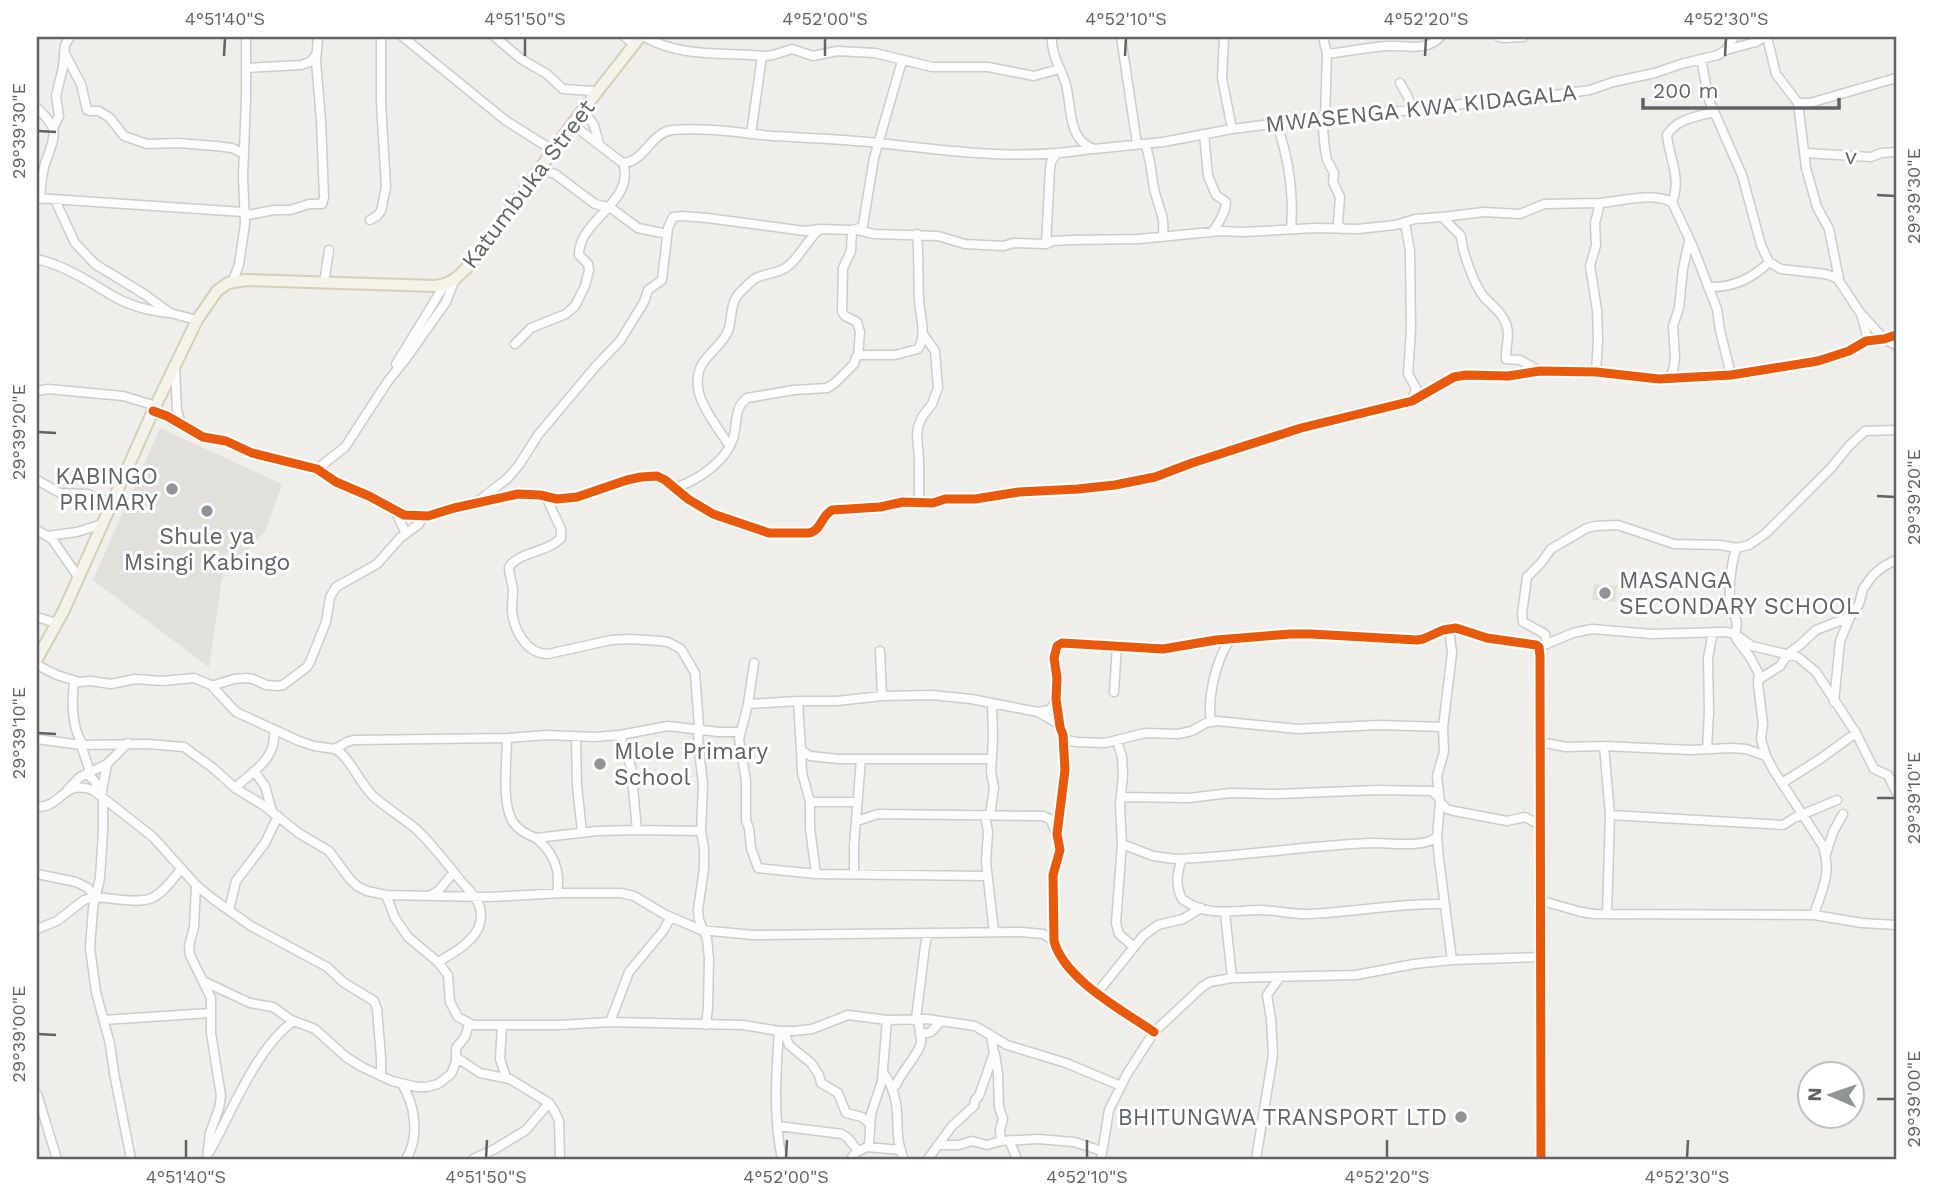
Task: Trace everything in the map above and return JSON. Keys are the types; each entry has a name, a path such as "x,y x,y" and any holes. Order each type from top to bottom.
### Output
{"main road":[{"name":"Katumbuka Street","path":"233,281 415,286 450,282 470,265 596,94 633,39"},
{"path":"37,659 64,610 154,408 197,320 217,291 233,281"}],"street":[{"path":"53,128 58,116 56,96 64,52 70,37"},
{"path":"233,281 246,224 243,176 246,37"},
{"path":"244,210 248,215 255,215 293,210 323,202 318,37"},
{"path":"370,220 381,211 386,187 381,102 381,37"},
{"path":"403,37 505,120 552,153"},
{"path":"495,37 521,59 547,74 563,89 596,94"},
{"path":"645,37 677,50 762,56 792,49 810,55 837,51 875,53 902,61 941,67 988,67 1034,76 1059,69"},
{"path":"1052,37 1053,54 1067,87 1073,127 1082,142 1094,149"},
{"path":"1121,37 1141,144 1152,165 1154,190 1164,219 1162,237"},
{"path":"1224,37 1222,78 1232,130"},
{"path":"1323,37 1327,54 1325,150 1334,173 1333,182 1340,197 1338,223 1344,229"},
{"path":"1327,54 1390,46 1418,47 1436,42 1440,37"},
{"path":"1499,37 1523,37"},
{"path":"1726,50 1734,37"},
{"path":"1766,37 1776,74 1798,103 1806,168 1817,207 1829,229 1839,279 1861,314 1884,339 1896,345"},
{"name":"MWASENGA KWA KIDAGALA","path":"623,163 635,160 656,137 666,131 684,129 878,142 959,153 1057,153 1163,142 1324,118 1448,107 1477,101 1512,101 1590,90 1718,55 1766,37"},
{"path":"64,52 80,84 87,110 99,111 105,115 124,136 148,144 177,143 232,148 244,154"},
{"path":"247,68 301,65 310,62 317,54"},
{"path":"751,134 762,56"},
{"path":"1701,59 1714,113 1742,175 1761,244 1769,262 1780,269 1825,274 1839,279"},
{"path":"675,488 702,475 722,457 734,435 738,410 747,398 827,387 835,383 854,364 858,356 860,327 858,322 842,312 843,268 851,251 855,230 863,225 878,142 902,61"},
{"path":"1798,103 1810,103 1896,78"},
{"path":"1400,83 1412,110"},
{"path":"37,108 51,123 54,142 42,173 38,199 244,210"},
{"path":"583,110 594,125 599,144"},
{"path":"1672,202 1676,183 1667,140 1669,130 1690,118 1714,113"},
{"path":"515,344 531,328 566,314 575,306 589,270 588,264 579,255 579,249 589,229 609,207 624,181 623,163 572,124"},
{"path":"1277,124 1289,174 1291,229"},
{"path":"1204,134 1208,176 1216,195 1226,202 1212,232"},
{"name":"v","path":"1805,153 1871,157 1896,152"},
{"path":"1046,244 1050,169 1057,153"},
{"path":"540,170 559,176 595,204 609,207 638,228 667,234"},
{"path":"475,503 508,478 538,435 620,341 646,292 663,279 667,234 670,220 676,216 737,221 792,230 918,234 938,236 965,244 1004,246 1013,243 1046,244 1061,240 1162,237 1212,232 1358,229 1460,214 1520,214 1544,204 1617,202 1636,197 1665,199 1672,202 1709,287 1717,309 1731,375"},
{"path":"55,200 75,243 86,256 170,313"},
{"path":"1596,372 1597,310 1590,266 1596,245 1595,223 1600,203"},
{"path":"1455,228 1460,214"},
{"path":"1442,218 1461,236 1462,248 1478,289 1504,317 1508,329 1506,359 1520,360 1540,372"},
{"path":"1405,223 1410,251 1411,329 1408,374 1416,388 1412,401"},
{"path":"729,445 698,390 702,362 727,333 738,295 756,278 787,267 810,237 820,229"},
{"path":"858,356 895,355 918,349 923,334 919,300 918,234"},
{"path":"1668,378 1673,371 1675,359 1673,326 1679,308 1689,240"},
{"path":"324,283 329,250"},
{"path":"37,259 78,274 123,301 197,320"},
{"path":"1709,287 1755,276 1769,262"},
{"path":"317,469 347,444 388,381 446,302 450,282"},
{"path":"1861,314 1866,341"},
{"path":"919,503 918,427 938,388 934,351 923,334"},
{"path":"37,390 123,396 154,408 195,433 226,441 252,453 317,469 336,482 411,517 422,517 518,494 557,499 577,498 620,482 648,476 659,477 713,514 769,533 814,532 826,514 832,510 1115,485 1155,477 1301,428 1412,401 1454,377 1508,376 1540,372 1596,372 1668,378 1731,375 1818,361 1849,351 1866,341 1896,335"},
{"path":"175,368 177,410 181,425"},
{"path":"1541,1159 1539,742 1545,634 1523,622 1525,583 1530,572 1538,567 1550,549 1558,544 1577,536 1587,528 1607,524 1629,528 1675,544 1737,548 1749,545 1765,534 1865,431 1896,430"},
{"path":"37,480 60,493 88,494 111,504"},
{"path":"546,497 561,529 561,538 549,547 517,559 509,567 513,587 512,612 520,636 533,650 542,654 624,639 660,640 681,649 695,673 703,793 701,831 704,848 698,910 707,939 709,959 706,1025"},
{"path":"396,512 406,534"},
{"path":"211,685 246,678 279,686 307,667 326,622 330,597 336,587 377,564 419,524 422,517"},
{"path":"47,536 78,532 102,524"},
{"path":"37,530 57,545 79,578"},
{"path":"1726,547 1730,550 1732,560 1730,600 1738,625 1735,634 1757,671 1763,724 1761,738 1766,756 1826,855 1827,875 1814,915"},
{"path":"1732,560 1737,548"},
{"path":"1835,702 1840,641 1850,617 1873,575 1896,560"},
{"path":"37,617 56,623"},
{"path":"1759,680 1780,666 1788,654 1816,630 1850,617"},
{"path":"1449,628 1452,653 1443,727 1444,752 1437,776 1437,837 1452,960"},
{"path":"1057,834 1065,770 1054,658 1057,646 1062,643 1163,649 1216,640 1311,634 1417,640 1456,628 1487,638 1543,646 1573,633 1592,629 1652,634 1726,632 1735,634 1752,646 1802,660 1823,681 1856,733 1874,769 1888,775 1896,792"},
{"path":"1707,749 1710,695 1708,658 1713,632"},
{"path":"1210,722 1212,694 1220,656 1230,640"},
{"path":"1801,644 1802,660"},
{"path":"1114,692 1117,646"},
{"path":"880,651 882,696"},
{"path":"754,663 748,704 740,732 740,749 746,780 746,821 751,849 760,870 816,874 988,876"},
{"path":"37,665 74,681 111,684 140,679 162,681 194,678 211,685 236,712 274,731 314,746 335,749 345,757 372,794 434,846 475,896 481,909 478,929 466,943 438,962"},
{"path":"74,681 74,724 88,773 102,795"},
{"path":"748,704 933,695 1038,712 1060,725"},
{"path":"1038,712 1050,710 1056,699"},
{"path":"798,701 802,773 810,802 810,828 816,874"},
{"path":"992,703 990,772 994,788 988,815 986,851 994,932"},
{"path":"1064,739 1096,743 1117,741 1145,733 1192,731 1210,722 1298,729 1379,725 1443,727"},
{"path":"335,749 354,740 547,735 576,737 620,735 668,726 740,732"},
{"path":"235,788 273,751 274,731"},
{"path":"1782,783 1856,733"},
{"path":"620,735 632,767 637,830"},
{"path":"576,737 582,832"},
{"path":"507,738 506,792 510,815 516,826 546,847 559,874 557,893"},
{"path":"37,739 82,745 184,747 235,788 329,851 357,886 386,895 609,893 631,895 703,931 753,935 1039,933 1054,941"},
{"path":"1117,741 1123,764 1120,805 1122,844 1116,923 1119,934 1134,947"},
{"path":"1539,742 1566,747 1731,748 1766,756"},
{"path":"37,807 49,806 88,773 107,764 128,744"},
{"path":"1604,746 1610,816 1607,914"},
{"path":"801,750 818,758 992,759"},
{"path":"854,874 861,759"},
{"path":"107,764 102,795 100,878 94,897 90,948 96,992 110,1044 131,1159"},
{"path":"229,910 236,881 265,843 275,813 265,786 254,771"},
{"path":"68,789 88,789 102,795 153,837 196,885 229,910 251,926 327,967 343,982 374,1001 377,1009 381,1076"},
{"path":"1122,797 1189,798 1230,793 1432,791 1447,809 1507,821 1525,817 1540,825"},
{"path":"1610,816 1783,825 1837,800"},
{"path":"810,802 858,802"},
{"path":"1044,816 1060,806"},
{"path":"857,821 878,814 1044,816 1051,819 1060,850 1053,875 1054,941 1060,958 1080,980 1154,1032"},
{"path":"1826,855 1833,832 1843,814"},
{"path":"536,838 582,832 701,831"},
{"path":"1122,844 1165,859 1182,859 1337,844 1418,843 1437,837"},
{"path":"1182,859 1178,870 1179,894 1186,902 1225,913 1263,910 1305,914 1399,904 1444,904"},
{"path":"37,929 57,921 84,900 94,897 142,900 151,898 181,869"},
{"path":"430,896 439,890 454,872"},
{"path":"37,874 76,882 88,888 94,897"},
{"path":"196,885 190,956 211,998 211,1033 221,1096 210,1133 208,1156"},
{"path":"386,895 395,918 408,937 438,962 447,975 449,999 454,1012 460,1020 469,1024 754,1026 782,1031 812,1029 848,1014 887,1020 941,1021 971,1024 1007,1045 1066,1063 1121,1086"},
{"path":"1539,900 1581,912 1607,914 1814,915 1862,923 1896,925"},
{"path":"1097,993 1150,929 1183,919 1202,908"},
{"path":"1225,913 1232,978"},
{"path":"610,1023 629,971 671,917"},
{"path":"892,1088 921,1042 918,1019 928,933"},
{"path":"937,1145 959,1145 972,1141 987,1145 1005,1140 1038,1139 1074,1142 1102,1155 1110,1110 1121,1086 1154,1032 1210,982 1232,978 1356,975 1404,965 1452,960 1541,957"},
{"path":"1256,1159 1273,1055 1267,995 1280,976"},
{"path":"203,981 250,1003 273,1007 294,1021 315,1029 356,1064 402,1084 426,1087 438,1084 451,1074 456,1048 465,1037 469,1024"},
{"path":"104,1020 210,1013"},
{"path":"867,1147 871,1139 871,1114 883,1072 887,1020"},
{"path":"208,1156 261,1057 281,1031 294,1021"},
{"path":"920,1035 931,1032 941,1021"},
{"path":"502,1025 500,1059 506,1077"},
{"path":"782,1031 789,1045 811,1063 821,1083 838,1093 846,1113 862,1117 870,1124"},
{"path":"782,1031 775,1082 782,1159"},
{"path":"991,1034 998,1074 999,1107 1003,1119 1000,1129 1017,1159"},
{"path":"928,1159 952,1126 974,1106 995,1054"},
{"path":"456,1057 480,1073 506,1077 549,1103 559,1121 560,1159"},
{"path":"883,1072 892,1088 896,1107 896,1129 904,1159"},
{"path":"402,1084 411,1099 414,1125 413,1146 406,1159"},
{"path":"37,1094 57,1159"},
{"path":"473,1159 526,1130 549,1103"},
{"path":"778,1126 842,1134 857,1150"},
{"path":"851,1159 857,1150 867,1147 901,1150"}],"shaded area":[{"path":"160,428 282,484 266,530 222,578 209,667 93,580"},
{"name":"MASANGA SECONDARY SCHOOL","path":"1594,584 1617,586 1616,602 1592,600"}],"cycle path":[{"path":"153,411 203,437 226,441 252,453 317,469 336,482 404,515 428,516 518,494 557,499 577,497 627,480 657,476 713,514 769,533 809,533 813,532 832,510 1078,489 1155,477 1301,428 1412,401 1454,377 1508,376 1540,371 1596,372 1659,379 1731,375 1818,361 1849,351 1866,341 1896,335"},
{"path":"1154,1032 1082,981 1069,968 1054,941 1053,875 1060,850 1057,834 1065,770 1063,735 1056,699 1054,658 1057,646 1062,643 1163,649 1216,640 1290,634 1417,640 1456,628 1487,638 1536,645 1539,647 1540,656 1541,1159"}],"place":[{"name":"KABINGO PRIMARY","path":"172,489"},
{"name":"Shule ya Msingi Kabingo","path":"207,511"},
{"name":"MASANGA SECONDARY SCHOOL","path":"1605,593"},
{"name":"Mlole Primary School","path":"600,764"},
{"name":"BHITUNGWA TRANSPORT LTD","path":"1461,1117"}]}
